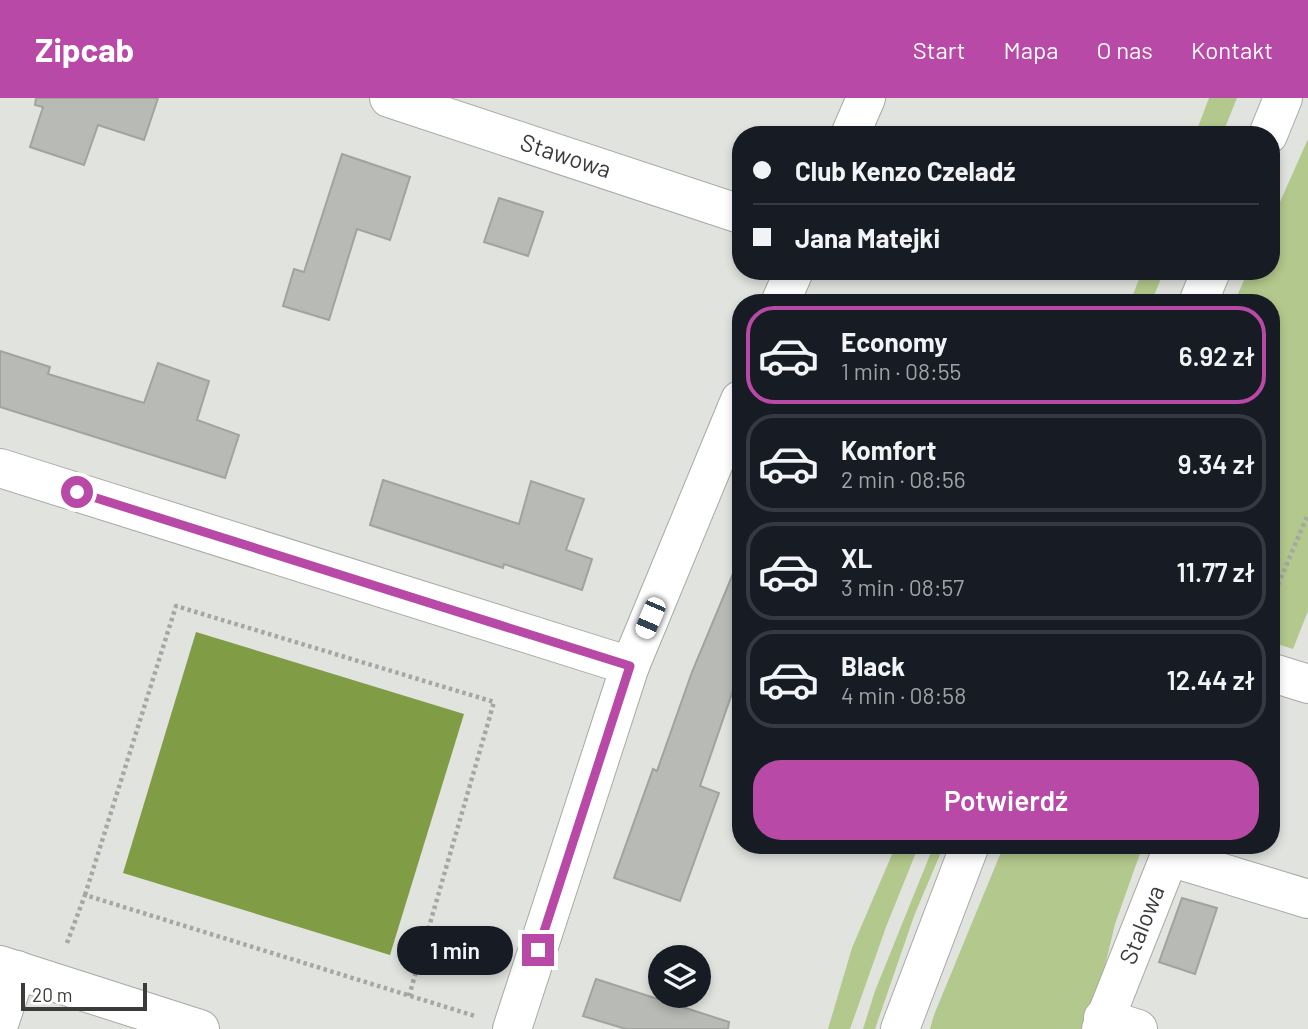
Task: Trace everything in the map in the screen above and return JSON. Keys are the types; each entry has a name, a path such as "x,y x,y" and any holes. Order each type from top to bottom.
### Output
{"street":[{"name":"Stawowa","path":"389,98 732,211"},
{"path":"854,126 866,98"},
{"path":"1272,126 1283,98"},
{"path":"512,1028 630,666 732,419"},
{"path":"0,468 630,666"},
{"path":"1280,675 1308,684"},
{"path":"900,1029 968,854"},
{"name":"Stalowa","path":"1113,1020 1171,854"},
{"path":"1180,854 1308,899"},
{"path":"0,1021 8,968 200,1029"}],"path":[{"path":"1280,580 1308,514"},
{"path":"66,944 85,895 176,606 494,702 408,996"},
{"path":"85,895 512,1028"}],"shaded area":[{"path":"1209,98 1237,98 1226,126 1198,126"},
{"path":"1308,139 1308,611 1293,649 1280,645 1280,294 1238,294 1244,280 1280,280 1280,202"},
{"path":"1139,280 1160,280 1155,294 1133,294"},
{"path":"196,632 464,714 390,955 123,873"},
{"path":"892,854 915,854 850,1029 828,1029 852,948"},
{"path":"930,854 940,854 914,916 875,1029 863,1029 875,991"},
{"path":"1000,854 1140,854 1115,924 1090,1029 930,1029"}],"building":[{"path":"36,98 158,98 144,140 98,125 84,165 30,147 43,107 35,105"},
{"path":"342,154 410,177 390,240 357,229 329,320 283,306 294,269 304,272"},
{"path":"499,198 543,212 528,256 484,242"},
{"path":"0,351 50,367 48,374 144,403 158,363 209,381 197,420 239,435 225,478 0,407"},
{"path":"383,480 519,524 531,481 584,499 566,550 592,559 582,590 504,564 503,568 370,525"},
{"path":"732,576 732,693 700,786 719,793 680,901 614,878 653,769 657,771 692,672"},
{"path":"1182,898 1217,908 1195,974 1159,962"},
{"path":"596,979 648,996 648,1008 686,1008 729,1022 728,1029 626,1029 583,1016"}],"route":[{"path":"77,492 630,666 538,950"}]}
